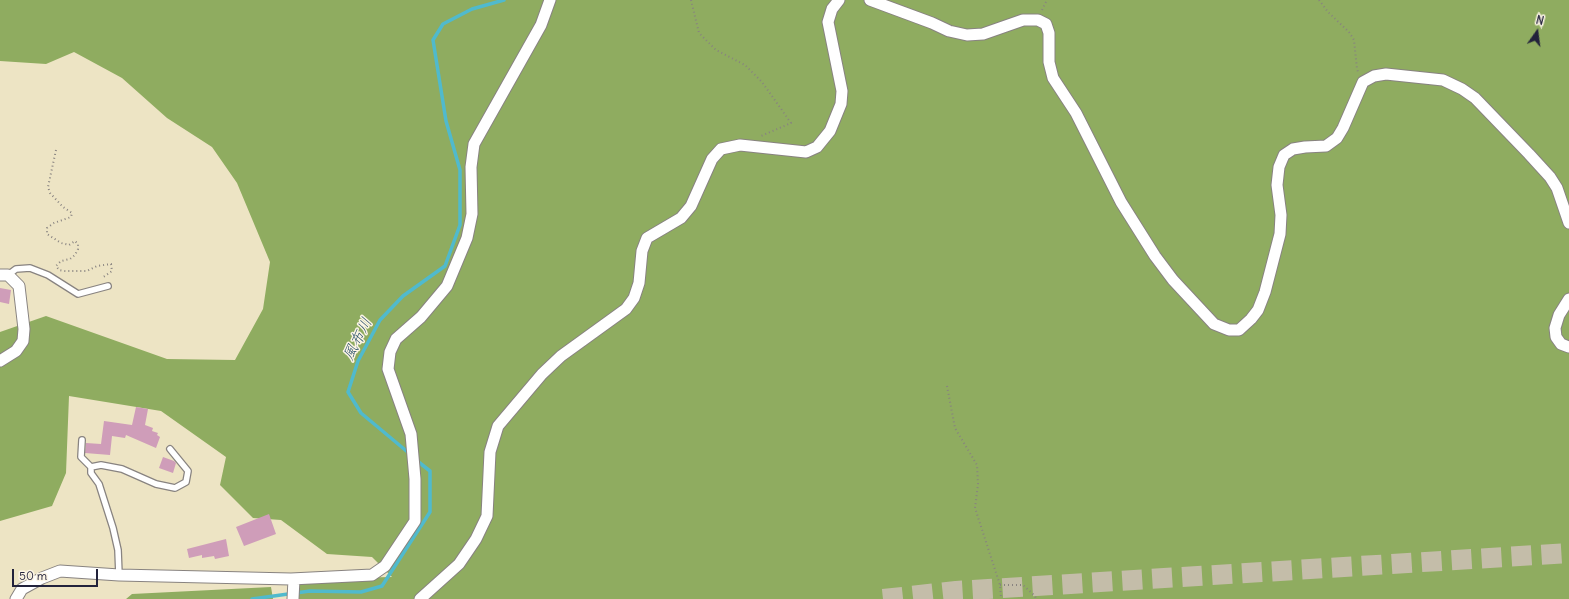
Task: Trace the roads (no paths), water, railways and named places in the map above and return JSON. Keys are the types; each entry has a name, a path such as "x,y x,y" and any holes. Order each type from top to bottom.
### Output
{"street":[{"path":"16,599 22,589 42,578 60,571 119,575 294,579 372,574 385,566 415,522 415,479 411,434 388,369 390,352 396,340 421,317 447,286 467,238 472,214 471,166 474,144 541,24 550,0"},
{"path":"420,599 459,564 476,539 487,516 490,452 498,426 542,374 561,356 626,309 634,298 640,284 642,252 647,238 681,218 691,206 712,159 721,149 740,145 806,152 817,147 830,131 842,104 842,91 828,22 832,9 839,0"},
{"path":"870,0 932,23 949,31 966,35 983,34 1023,20 1038,20 1046,24 1049,33 1049,62 1053,78 1076,113 1122,202 1155,256 1173,280 1214,324 1228,330 1239,330 1251,319 1258,310 1265,292 1280,234 1281,215 1277,185 1279,167 1284,155 1293,149 1326,146 1337,138 1343,128 1363,82 1374,76 1386,74 1443,80 1462,88 1475,98 1494,117 1550,177 1557,188 1569,223"},
{"path":"0,361 16,351 23,341 24,329 19,286 4,275"},
{"path":"1569,299 1559,315 1555,328 1556,337 1561,344 1569,347"},
{"path":"293,599 294,579"}],"lane":[{"path":"4,275 16,269 30,268 48,275 78,294 108,286"},
{"path":"82,440 81,457 91,467 91,473 99,484 113,528 118,550 119,575"},
{"path":"91,467 101,464 122,469 156,484 175,488 186,482 188,471 170,449"}],"waterway":[{"name":"風布川","path":"410,454 361,413 348,392 358,361 380,320 403,296 445,266 460,225 460,170 446,121 433,40 443,24 472,9 504,0"},
{"name":"風布川","path":"252,599 310,591 361,592 382,586 430,512 430,471 416,460"}],"tunnel":[{"path":"883,599 956,591 1569,553"}]}
